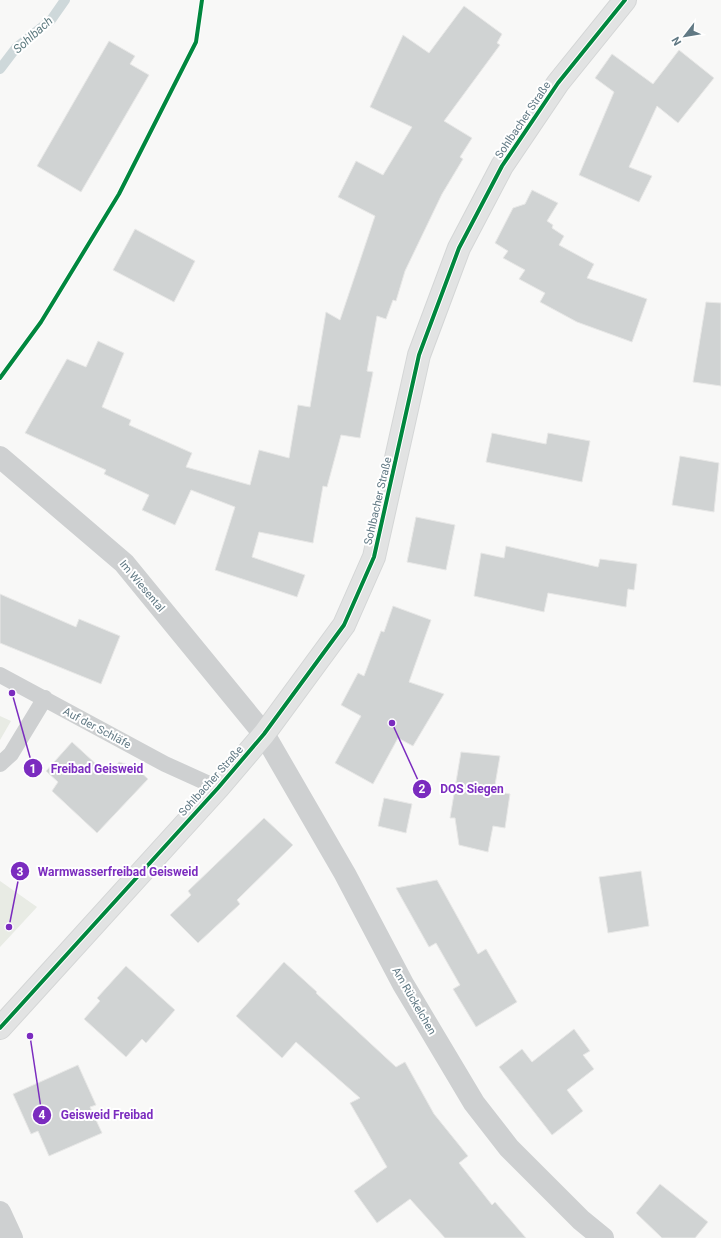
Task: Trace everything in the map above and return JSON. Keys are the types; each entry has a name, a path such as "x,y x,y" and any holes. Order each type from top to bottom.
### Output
{"street":[{"name":"Sohlbacher Straße","path":"0,1028 218,788 264,734 344,625 374,557 419,355 459,248 502,166 558,83 625,0"},
{"name":"Im Wiesental","path":"0,457 124,563 264,734"},
{"name":"Am Rückelchen","path":"264,734 345,874 403,984 474,1103 509,1148 581,1220 603,1238"},
{"path":"0,1212 12,1238"}],"lane":[{"name":"Auf der Schläfe","path":"0,675 165,764 218,788"},
{"path":"0,764 11,754 45,698"}],"shaded area":[{"path":"0,716 11,721 0,740"},
{"path":"0,881 37,907 0,947"}],"building":[{"path":"464,6 502,34 497,43 500,45 444,121 472,138 460,157 463,159 442,194 405,271 396,301 393,300 386,319 377,316 367,371 373,372 360,438 341,435 327,487 323,486 313,543 259,532 252,557 305,575 297,597 215,570 235,507 191,490 175,525 142,510 149,495 104,474 106,470 25,433 67,359 86,367 98,341 124,353 102,407 131,420 129,425 192,453 186,467 250,485 259,450 289,458 298,405 310,407 326,312 340,320 375,216 338,197 356,161 383,175 412,127 370,107 403,35 429,53"},
{"path":"109,41 135,56 130,64 149,75 81,192 37,166"},
{"path":"679,50 714,78 678,123 657,106 629,167 652,176 639,202 579,175 614,92 595,78 612,54 653,84"},
{"path":"532,190 558,203 547,221 553,225 552,228 564,236 559,245 594,264 587,278 647,299 632,342 577,322 540,302 545,293 519,279 525,270 503,258 508,251 495,243 513,208 525,204"},
{"path":"135,229 195,261 174,302 113,270"},
{"path":"706,302 721,303 721,386 693,382"},
{"path":"492,433 546,444 548,433 590,441 582,482 486,462"},
{"path":"680,456 719,463 714,512 672,505"},
{"path":"416,517 455,525 446,570 407,562"},
{"path":"506,546 598,567 600,559 637,564 634,590 628,589 626,607 548,593 544,612 474,596 481,553 504,558"},
{"path":"0,594 76,627 79,619 120,636 101,684 0,643"},
{"path":"393,606 431,620 409,682 444,694 413,746 398,738 373,784 335,763 361,716 341,705 358,673 364,676 381,631 384,632"},
{"path":"72,742 108,775 119,762 135,767 148,779 97,833 52,791 58,782 46,771"},
{"path":"461,752 500,756 494,791 510,794 505,828 493,826 488,852 459,845 455,818 450,818"},
{"path":"384,798 412,804 406,833 378,826"},
{"path":"264,818 293,845 237,900 240,904 198,943 170,915 191,895 188,891"},
{"path":"641,871 649,926 608,933 599,877"},
{"path":"437,880 478,954 486,949 517,1002 476,1027 453,989 460,985 436,943 429,947 396,888"},
{"path":"284,962 396,1067 405,1062 434,1114 468,1156 459,1163 492,1205 495,1202 526,1238 445,1238 410,1199 377,1223 354,1191 387,1167 350,1103 360,1098 296,1042 282,1058 236,1016"},
{"path":"126,966 175,1010 146,1043 142,1039 126,1057 84,1019 100,1001 97,998"},
{"path":"574,1029 590,1051 583,1055 594,1069 567,1090 583,1111 552,1135 499,1067 522,1049 532,1062"},
{"path":"78,1065 96,1105 90,1107 102,1133 49,1156 38,1131 31,1134 13,1094"},
{"path":"660,1184 708,1222 695,1238 662,1238 636,1213"}],"waterway":[{"name":"Sohlbach","path":"0,69 16,48 51,20 65,0"}],"cycle path":[{"path":"0,378 41,322 119,194 196,42 202,0"},
{"path":"0,1028 218,788 264,734 344,625 374,557 419,355 459,248 502,166 558,83 625,0"}],"place":[{"name":"Freibad Geisweid","path":"12,693"},
{"name":"DOS Siegen","path":"392,723"},
{"name":"Warmwasserfreibad Geisweid","path":"9,927"},
{"name":"Geisweid Freibad","path":"30,1036"}]}
